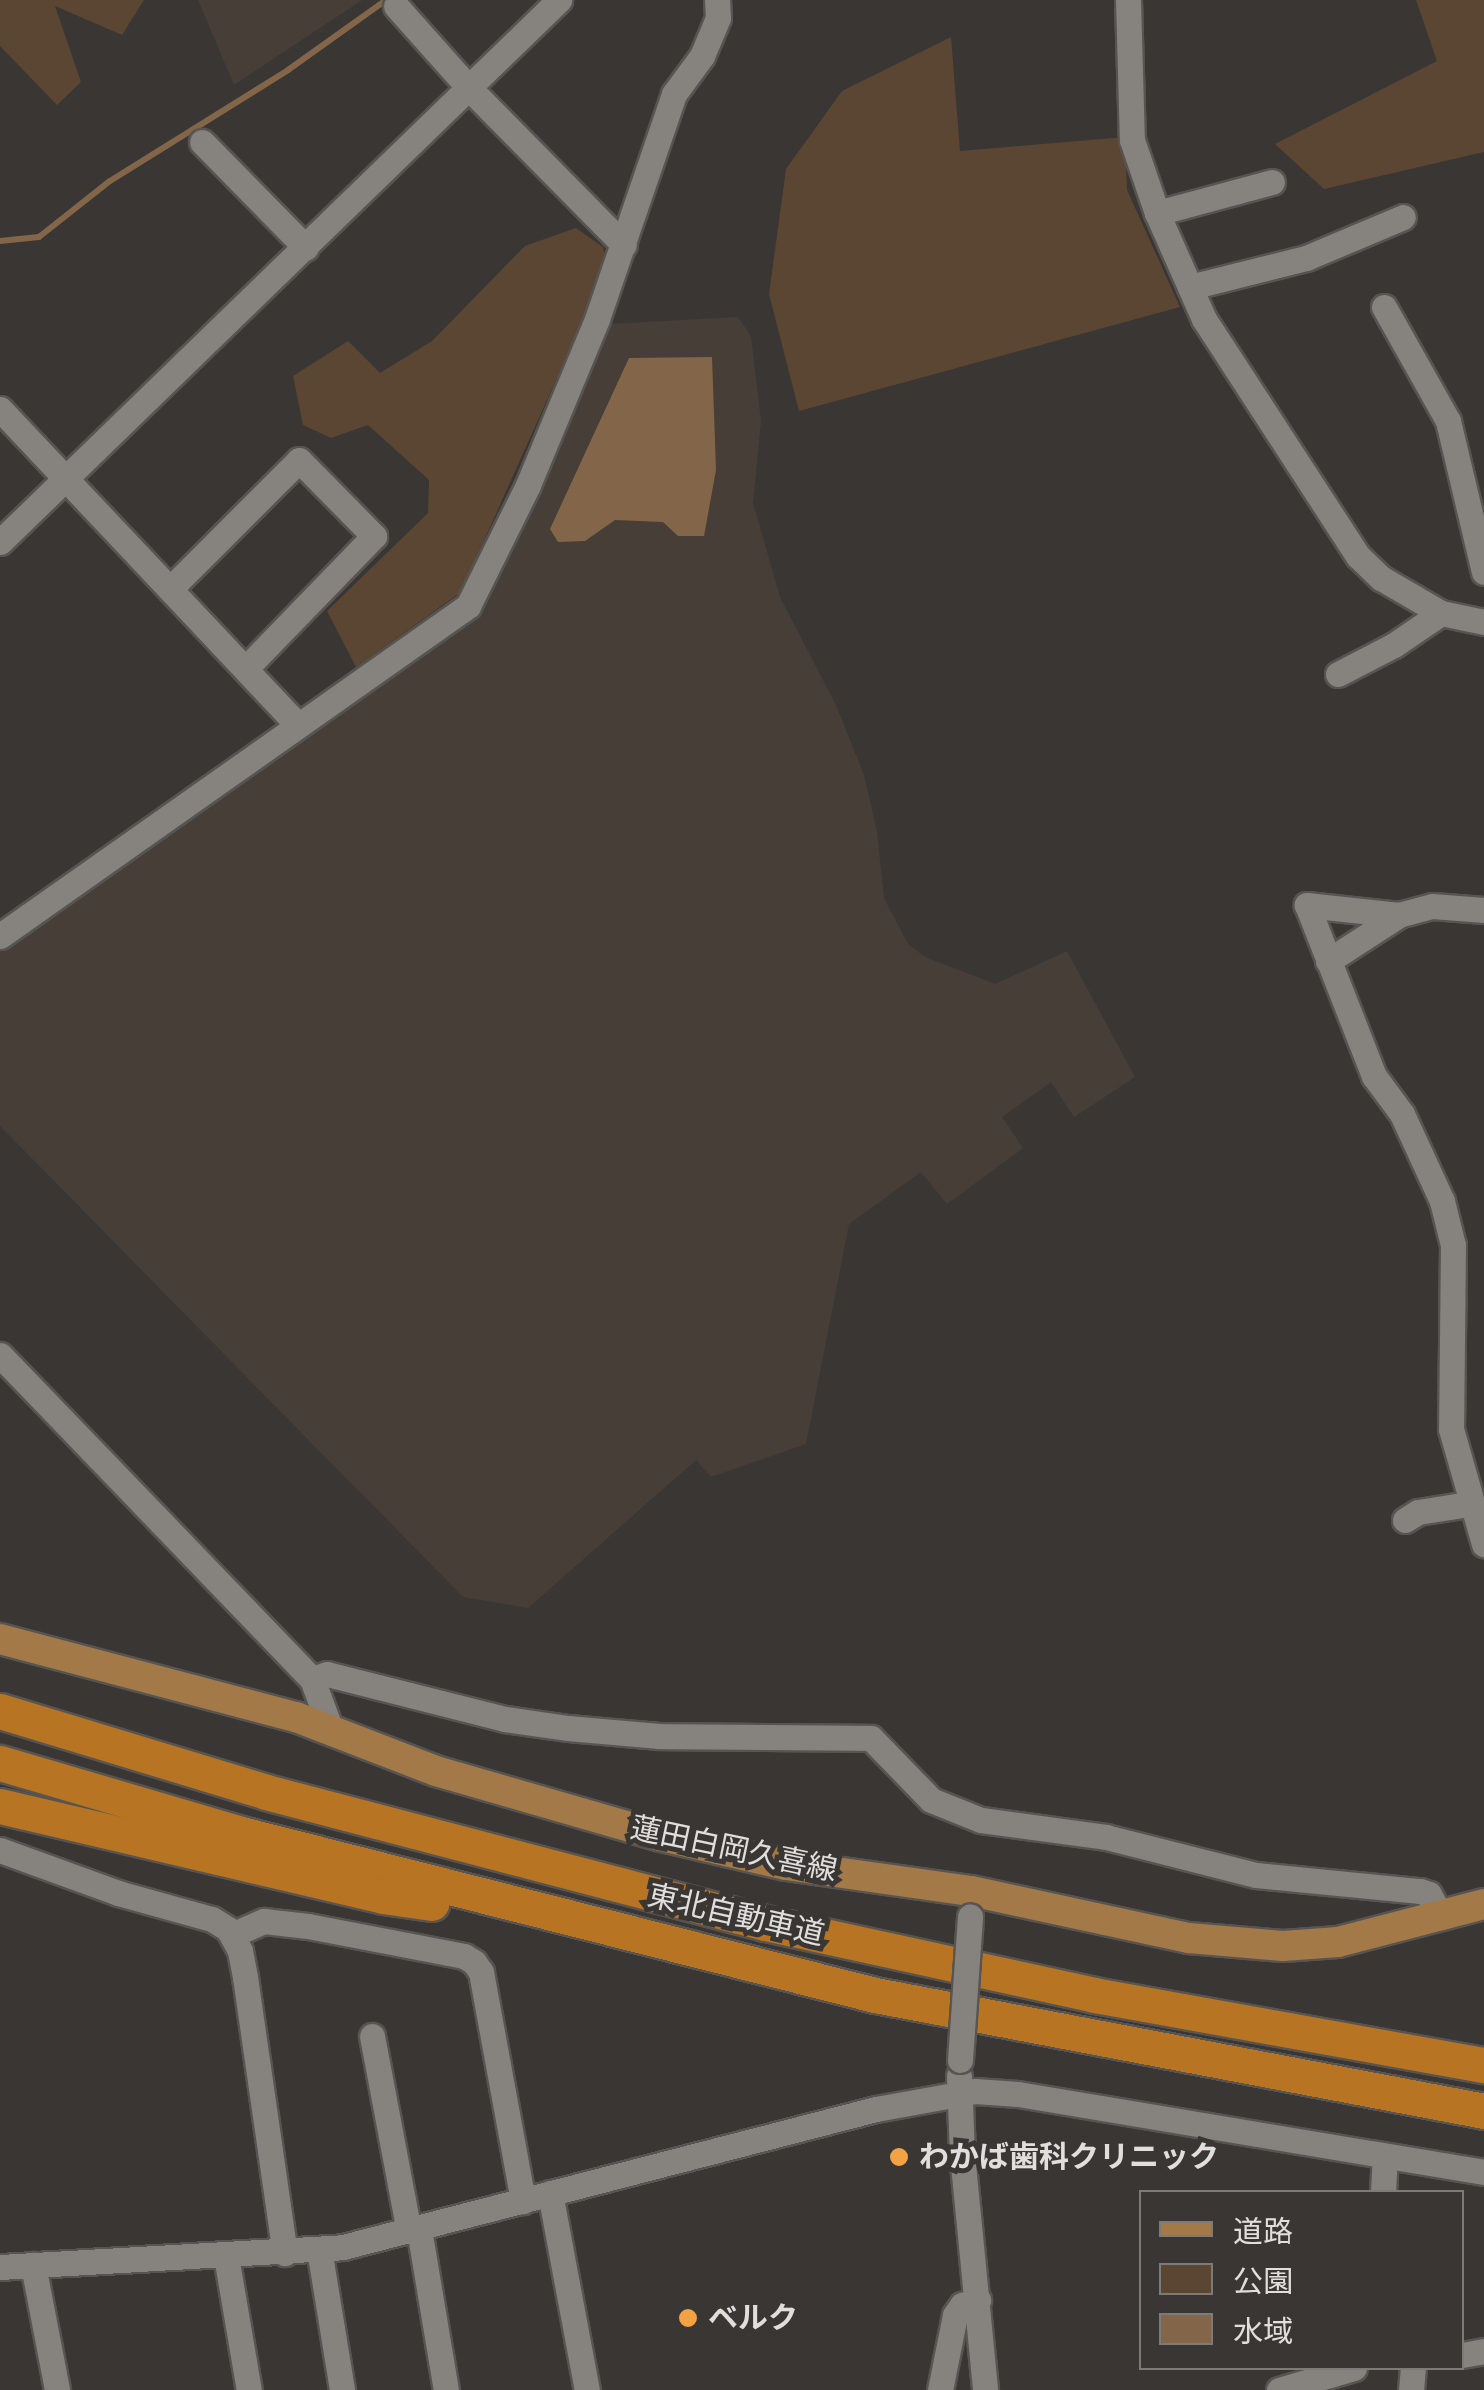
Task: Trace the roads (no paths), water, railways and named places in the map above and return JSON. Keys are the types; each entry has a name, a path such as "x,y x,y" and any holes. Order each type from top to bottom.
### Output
{"highway":[{"name":"東北自動車道","path":"0,1711 266,1792 766,1923 1094,1995 1484,2065"},
{"name":"東北自動車道","path":"0,1764 241,1834 875,1995 1484,2111"},
{"path":"0,1806 383,1896 602,1928"}],"main road":[{"name":"蓮田白岡久喜線","path":"0,1638 232,1699 330,1730 484,1787 680,1841 970,1904 1249,1945 1338,1942 1484,1904"}],"street":[{"path":"0,542 560,0"},
{"path":"0,936 468,606 528,485 624,244 674,94 702,56 718,18 717,0"},
{"path":"1128,0 1132,140 1157,213 1204,319 1358,556 1381,578 1441,613 1484,622"},
{"path":"396,6 470,89 624,244"},
{"path":"202,142 306,248"},
{"path":"1157,213 1272,182"},
{"path":"1190,287 1306,258 1403,217"},
{"path":"1384,307 1448,421 1484,572"},
{"path":"0,409 298,726"},
{"path":"170,589 299,460 374,536 245,669"},
{"path":"1338,674 1394,645 1441,613"},
{"path":"1399,915 1307,905 1374,1076 1402,1114 1442,1201 1453,1244 1451,1429 1469,1504 1484,1544"},
{"path":"1328,961 1399,915 1432,906 1484,910"},
{"path":"0,1354 312,1679 330,1730"},
{"path":"1405,1520 1418,1512 1469,1504"},
{"path":"312,1679 327,1674 505,1720 568,1728 658,1736 871,1738 931,1800 981,1820 1106,1837 1256,1875 1420,1892 1429,1894 1440,1917"},
{"path":"0,1850 118,1894 212,1918 232,1934 245,1978 285,2253"},
{"path":"970,1904 958,2092 986,2390"},
{"path":"232,1934 264,1921 308,1926 464,1956 474,1962 481,1972 523,2201"},
{"path":"372,2036 446,2390"},
{"path":"0,2267 319,2249 414,2230 876,2109 958,2092 1018,2094 1484,2172"},
{"path":"1384,2190 1385,2158"},
{"path":"550,2193 587,2390"},
{"path":"319,2249 342,2390"},
{"path":"226,2256 249,2390"},
{"path":"33,2265 57,2390"},
{"path":"940,2390 955,2315 962,2305 978,2300"},
{"path":"1280,2390 1347,2370"}],"water":[{"path":"712,357 716,470 704,536 678,536 663,522 615,520 585,541 558,542 550,529 629,358"}],"waterway":[{"path":"0,241 39,237 110,181 288,70 386,0"}],"place":[{"name":"わかば歯科クリニック","path":"899,2157"},
{"name":"ベルク","path":"688,2318"}]}
